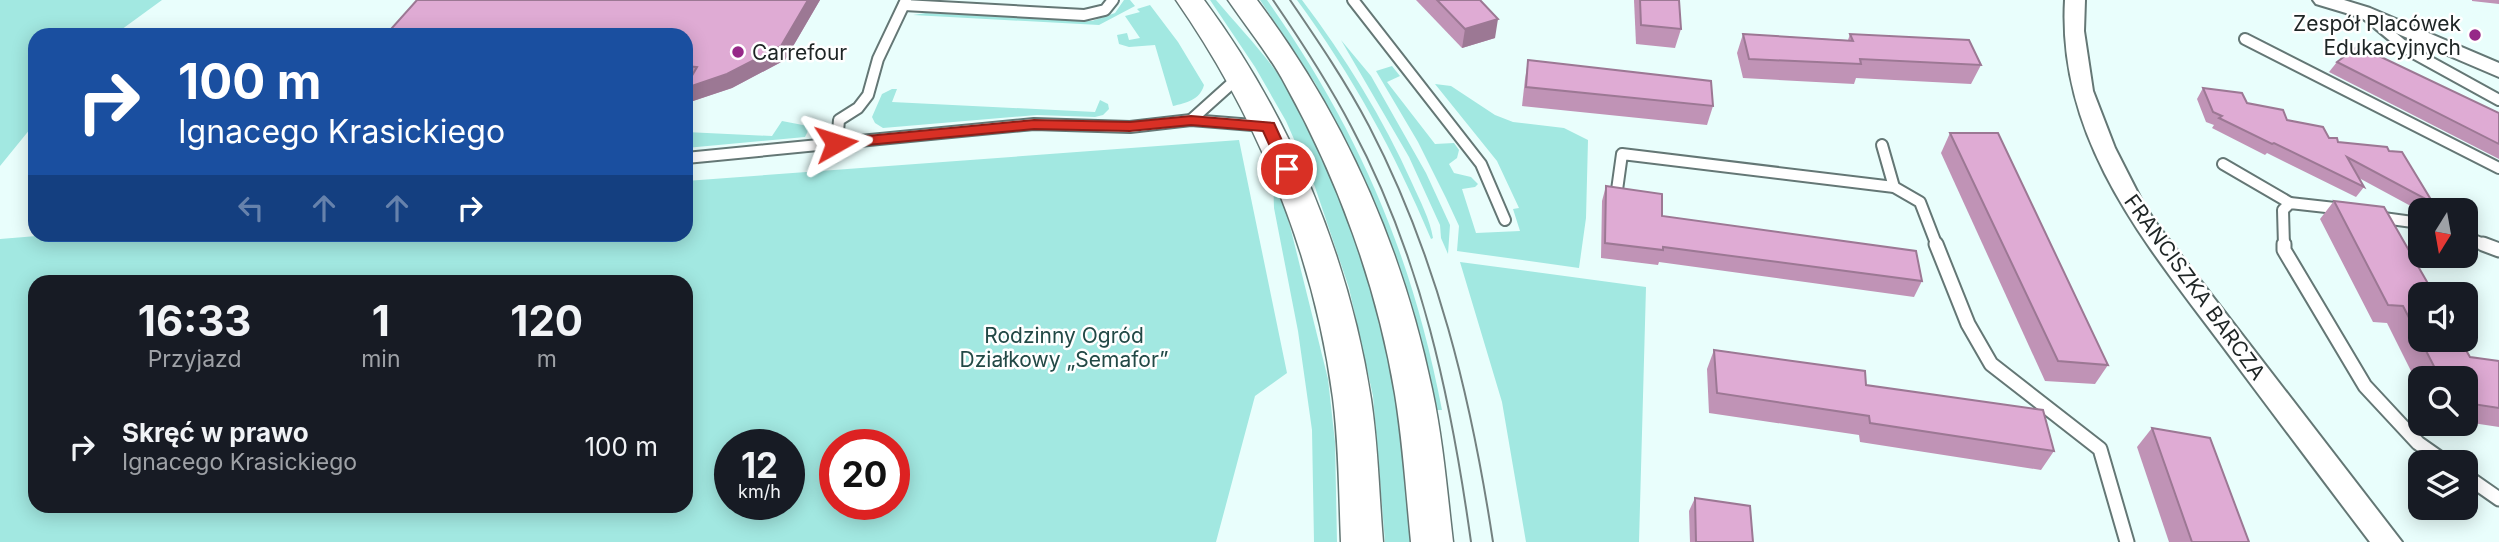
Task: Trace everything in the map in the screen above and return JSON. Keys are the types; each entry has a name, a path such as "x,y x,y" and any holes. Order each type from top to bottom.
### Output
{"main road":[{"path":"1190,0 1242,75 1269,126 1297,191 1316,246 1342,347 1354,414 1362,542"},
{"path":"1242,0 1289,65 1345,171 1386,285 1406,361 1420,435 1432,542"}],"street":[{"name":"FRANCISZKA BARCZA","path":"2075,0 2073,19 2077,71 2093,126 2116,175 2147,229 2387,542"},
{"path":"2323,0 2363,12 2499,71"}],"lane":[{"path":"836,143 839,120 858,108 868,95 878,60 905,3 1084,15 1110,8 1113,0"},
{"path":"1353,0 1466,141 1489,178 1505,220"},
{"path":"2363,12 2384,33 2421,59 2499,100"},
{"path":"2245,39 2499,167"},
{"path":"1191,120 1242,75"},
{"path":"693,157 1034,124 1130,127 1191,120 1269,126"},
{"path":"1882,145 1894,187"},
{"path":"1617,190 1622,154 1894,187 1920,202 1968,324 1991,364 2100,449 2127,542"},
{"path":"2223,164 2290,203 2408,221"},
{"path":"2290,203 2283,210 2284,250 2365,386 2418,443 2428,450"},
{"path":"2478,242 2499,250"},
{"path":"2478,484 2499,499"}],"green space":[{"path":"0,0 162,0 124,28 28,28 28,132 0,166"},
{"path":"1124,0 1130,0 1135,6 1099,25 913,15 926,13 1092,21 1115,13"},
{"path":"1210,0 1216,0 1289,90 1342,197 1375,296 1391,363 1415,542 1385,542 1373,396 1349,288 1315,187 1286,121 1255,67"},
{"path":"1260,0 1267,0 1329,97 1377,195 1415,298 1442,410 1433,410 1366,185 1315,83"},
{"path":"1297,0 1302,0 1318,22 1376,112 1421,203 1433,238 1431,239 1403,176 1371,115"},
{"path":"1150,5 1178,42 1204,85 1196,97 1187,102 1173,106 1155,45 1129,47 1119,44 1117,35 1127,33 1129,40 1140,38 1125,16 1140,12 1137,9"},
{"path":"1341,40 1371,76 1426,173 1450,225 1448,254 1441,238 1440,225 1409,157"},
{"path":"1392,66 1400,76 1387,82 1435,144 1454,143 1459,150 1457,158 1449,164 1454,173 1471,177 1478,184 1462,189 1476,233 1520,231 1513,209 1519,208 1497,161 1435,84 1451,86 1495,115 1513,122 1564,128 1588,140 1586,218 1579,268 1457,251 1459,226 1418,142 1376,71"},
{"path":"897,89 892,102 1095,112 1100,100 1108,104 1109,109 1103,115 1095,117 1037,115 883,128 875,123 872,117 882,94"},
{"path":"782,121 808,126 809,129 805,137 693,147 693,132 772,136"},
{"name":"Rodzinny Ogród Działkowy „Semafor”","path":"1239,140 1287,373 1255,396 1216,542 0,542 0,239 28,237 28,242 693,242 693,180"},
{"path":"1273,176 1285,206 1328,379 1335,442 1337,542 1314,542 1312,430 1298,331 1274,208"},
{"path":"1460,262 1646,287 1639,542 1526,542 1502,402"}],"building":[{"name":"Carrefour","path":"417,0 808,0 781,46 727,74 693,86 693,74 697,67 693,67 693,28 392,28"},
{"path":"1437,0 1480,0 1498,19 1465,29"},
{"path":"1640,0 1679,0 1681,29 1641,25"},
{"path":"1743,34 1853,41 1850,34 1969,40 1981,65 1860,59 1861,64 1749,59"},
{"path":"2358,46 2499,113 2499,144 2337,62"},
{"path":"1528,60 1711,81 1713,106 1526,87"},
{"path":"2203,88 2242,93 2247,103 2283,110 2287,120 2323,127 2329,138 2337,138 2338,142 2387,147 2389,151 2402,152 2430,198 2424,198 2347,157 2364,187 2219,118 2222,116 2213,112"},
{"path":"1950,133 1998,133 2108,365 2058,361"},
{"path":"1606,186 1662,194 1662,216 1916,251 1922,281 1663,247 1663,250 1605,243"},
{"path":"2334,201 2384,207 2408,249 2408,268 2419,268 2427,282 2408,282 2408,316 2403,306 2388,305"},
{"path":"1714,350 1865,371 1866,385 2043,410 2054,451 1870,423 1869,416 1717,393"},
{"path":"2426,352 2467,352 2470,357 2499,361 2499,408 2478,405 2478,366 2434,366"},
{"path":"2152,428 2210,438 2249,542 2192,542"},
{"path":"1695,498 1750,506 1753,542 1696,542"}],"tram line":[{"path":"1273,0 1342,110 1375,175 1396,226 1430,329 1443,381 1471,542"},
{"path":"1290,0 1369,126 1414,226 1432,277 1462,381 1493,542"}],"place":[{"name":"Zespół Placówek Edukacyjnych","path":"2475,35"},
{"name":"Carrefour","path":"738,52"}],"route":[{"path":"836,143 1034,124 1130,127 1191,120 1269,126 1287,169"}]}
